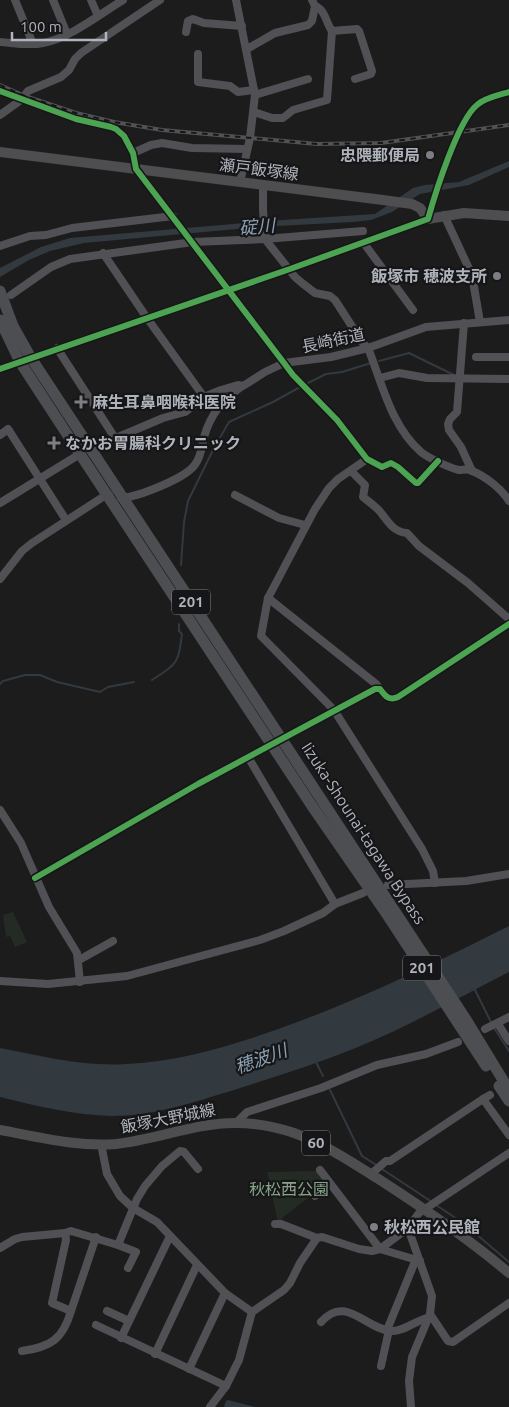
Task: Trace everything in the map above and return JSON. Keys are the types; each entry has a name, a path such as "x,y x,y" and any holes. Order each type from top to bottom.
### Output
{"highway":[{"name":"Iizuka-Shounai-tagawa Bypass","path":"5,293 13,326 25,360"},
{"name":"Iizuka-Shounai-tagawa Bypass","path":"0,320 85,452 122,499 277,741 509,1090"},
{"name":"Iizuka-Shounai-tagawa Bypass","path":"85,452 106,495 277,741"},
{"name":"Iizuka-Shounai-tagawa Bypass","path":"463,1023 509,1101"},
{"path":"463,1023 509,1077"}],"main road":[{"name":"瀬戸飯塚線","path":"0,152 412,204 420,208 428,218"},
{"path":"428,218 464,213 509,216"},
{"name":"飯塚大野城線","path":"0,1130 60,1141 101,1144 129,1142 193,1127 237,1122 294,1133 320,1144 372,1172 428,1208 509,1273"}],"street":[{"path":"14,0 33,44"},
{"path":"53,0 67,34"},
{"path":"91,0 98,16"},
{"path":"0,42 45,43 67,34 123,0"},
{"path":"0,115 21,100 28,91 61,77 69,70 74,59 160,0"},
{"path":"236,0 255,92 254,112 240,182"},
{"path":"247,50 275,33 308,25 312,21 313,3"},
{"path":"254,112 272,118 283,118 293,110 327,100 332,31 319,7 313,3"},
{"path":"186,32 188,21 193,19 204,23 242,26"},
{"path":"332,31 353,28 359,32 372,71 371,74 355,79"},
{"path":"198,54 198,82 230,86 238,92 255,92 308,78"},
{"path":"0,90 21,100 76,120 116,129 124,136 133,153 136,169 174,217 227,290 293,376 337,420 367,459 382,467 391,464 398,467 416,484 438,461"},
{"path":"0,369 290,269 428,218 443,172 460,132 472,110 478,103 509,92"},
{"path":"133,153 151,145 162,143 192,148 247,149"},
{"path":"264,184 265,238 295,277 315,293 330,296 336,300 362,342 368,348 401,431 422,453 459,470 472,471 494,484 504,493 509,501"},
{"path":"444,215 472,276 480,322"},
{"path":"0,246 30,236 46,235 72,228 131,220 174,217"},
{"path":"5,293 60,262 103,253 192,241 363,231"},
{"path":"363,242 413,311"},
{"path":"103,253 146,318 204,397"},
{"name":"長崎街道","path":"0,503 85,452 163,418 185,412 204,397 238,385 243,386 284,363 331,357 368,348 426,326 509,320"},
{"path":"464,323 457,412 448,424 449,430 461,447 472,471"},
{"path":"57,348 115,438"},
{"path":"476,357 509,357"},
{"path":"380,378 399,373 428,378 509,379"},
{"path":"0,579 22,551 106,495 122,499 163,485 189,472 198,461 208,424 214,412 230,395 243,386"},
{"path":"0,435 8,429 66,520"},
{"path":"367,459 338,479 329,488 305,525 268,598 261,636 334,710 422,849 435,883"},
{"path":"351,471 365,485 363,497 382,513 387,522 400,532 407,533 419,546 468,583 509,619"},
{"path":"235,494 279,518 305,525"},
{"path":"268,598 376,684 387,698 390,699 398,697 509,624"},
{"path":"35,878 277,741 375,689 380,689"},
{"path":"248,757 335,904"},
{"path":"0,810 21,843 49,907 74,946 79,960 80,982"},
{"path":"388,886 466,880 509,874"},
{"path":"0,981 48,984 127,976 260,940 284,931 316,916 335,904 362,893"},
{"path":"79,960 113,941"},
{"path":"509,1017 492,1026 509,1041"},
{"path":"237,1122 248,1112 321,1088 377,1065 426,1054 458,1042"},
{"path":"372,1172 386,1161 390,1161 487,1097 509,1135"},
{"path":"101,1144 110,1180 120,1196 132,1208 157,1222 225,1293 252,1312"},
{"path":"118,1245 132,1208 145,1186 162,1166 178,1151 184,1152 198,1169"},
{"path":"275,1224 281,1224 317,1238 322,1237 359,1249 372,1251 380,1249 408,1228 428,1208 509,1153"},
{"path":"320,1170 380,1249 418,1260"},
{"path":"315,1196 330,1184"},
{"path":"408,1228 432,1296 429,1316 412,1357 409,1381 411,1407"},
{"path":"0,1248 22,1237 71,1231 96,1237 136,1252 128,1268"},
{"path":"66,1233 52,1303 71,1311"},
{"path":"122,1338 170,1236"},
{"path":"22,1351 35,1350 57,1338 66,1326 96,1237"},
{"path":"210,1407 226,1386 239,1360 252,1312 284,1290 317,1238"},
{"path":"382,1366 388,1330 418,1260"},
{"path":"155,1354 197,1265"},
{"path":"190,1369 225,1293"},
{"path":"429,1316 448,1340 453,1342 509,1303"},
{"path":"107,1311 129,1321"},
{"path":"321,1322 332,1312 347,1312 357,1315 374,1326 388,1330 397,1330 429,1316"},
{"path":"96,1325 226,1386"}],"green space":[{"path":"13,912 27,942 15,947 10,936 6,937 3,915"},
{"name":"秋松西公園","path":"319,1171 327,1183 282,1218 281,1222 278,1222 267,1172"}],"water":[{"name":"碇川","path":"509,161 509,167 469,185 420,194 392,212 371,220 258,227 84,243 50,251 29,260 0,277 0,268 41,247 70,238 375,214 413,188 459,182"},
{"name":"穂波川","path":"509,926 509,972 393,1032 294,1071 189,1104 144,1114 112,1116 70,1112 0,1097 0,1048 63,1060 111,1065 167,1060 206,1052 262,1035 340,1005 425,967"},
{"path":"228,1400 255,1407 224,1407"}],"waterway":[{"path":"379,361 409,353 454,375"},
{"path":"308,383 326,374 342,372 371,363"},
{"path":"181,565 184,522 188,501 229,422 273,402 302,386"},
{"path":"152,680 172,666 178,657 182,634 179,631 179,624"},
{"path":"0,684 3,681 25,675 40,675 57,682 100,692 108,687 134,682"},
{"path":"474,988 492,1024"},
{"path":"494,1028 509,1051"},
{"path":"315,1060 323,1076"},
{"path":"330,1090 362,1156 378,1166"},
{"path":"382,1169 432,1202"},
{"path":"436,1205 463,1223 509,1262"}],"railway":[{"path":"0,85 25,96 76,113 114,122 162,130 317,144 381,143 509,125"}],"cycle path":[{"path":"0,91 76,119 116,129 124,136 133,153 136,169 293,375 337,420 367,459 382,467 391,463 416,483 438,461"},
{"path":"0,369 290,269 428,219 448,158 470,113 484,100 509,92"},
{"path":"35,878 198,784 375,689 380,689 390,698 398,697 509,624"}],"place":[{"name":"忠隈郵便局","path":"430,155"},
{"name":"飯塚市 穂波支所","path":"497,276"},
{"name":"麻生耳鼻咽喉科医院","path":"81,402"},
{"name":"なかお胃腸科クリニック","path":"54,443"},
{"name":"秋松西公民館","path":"374,1227"}]}
